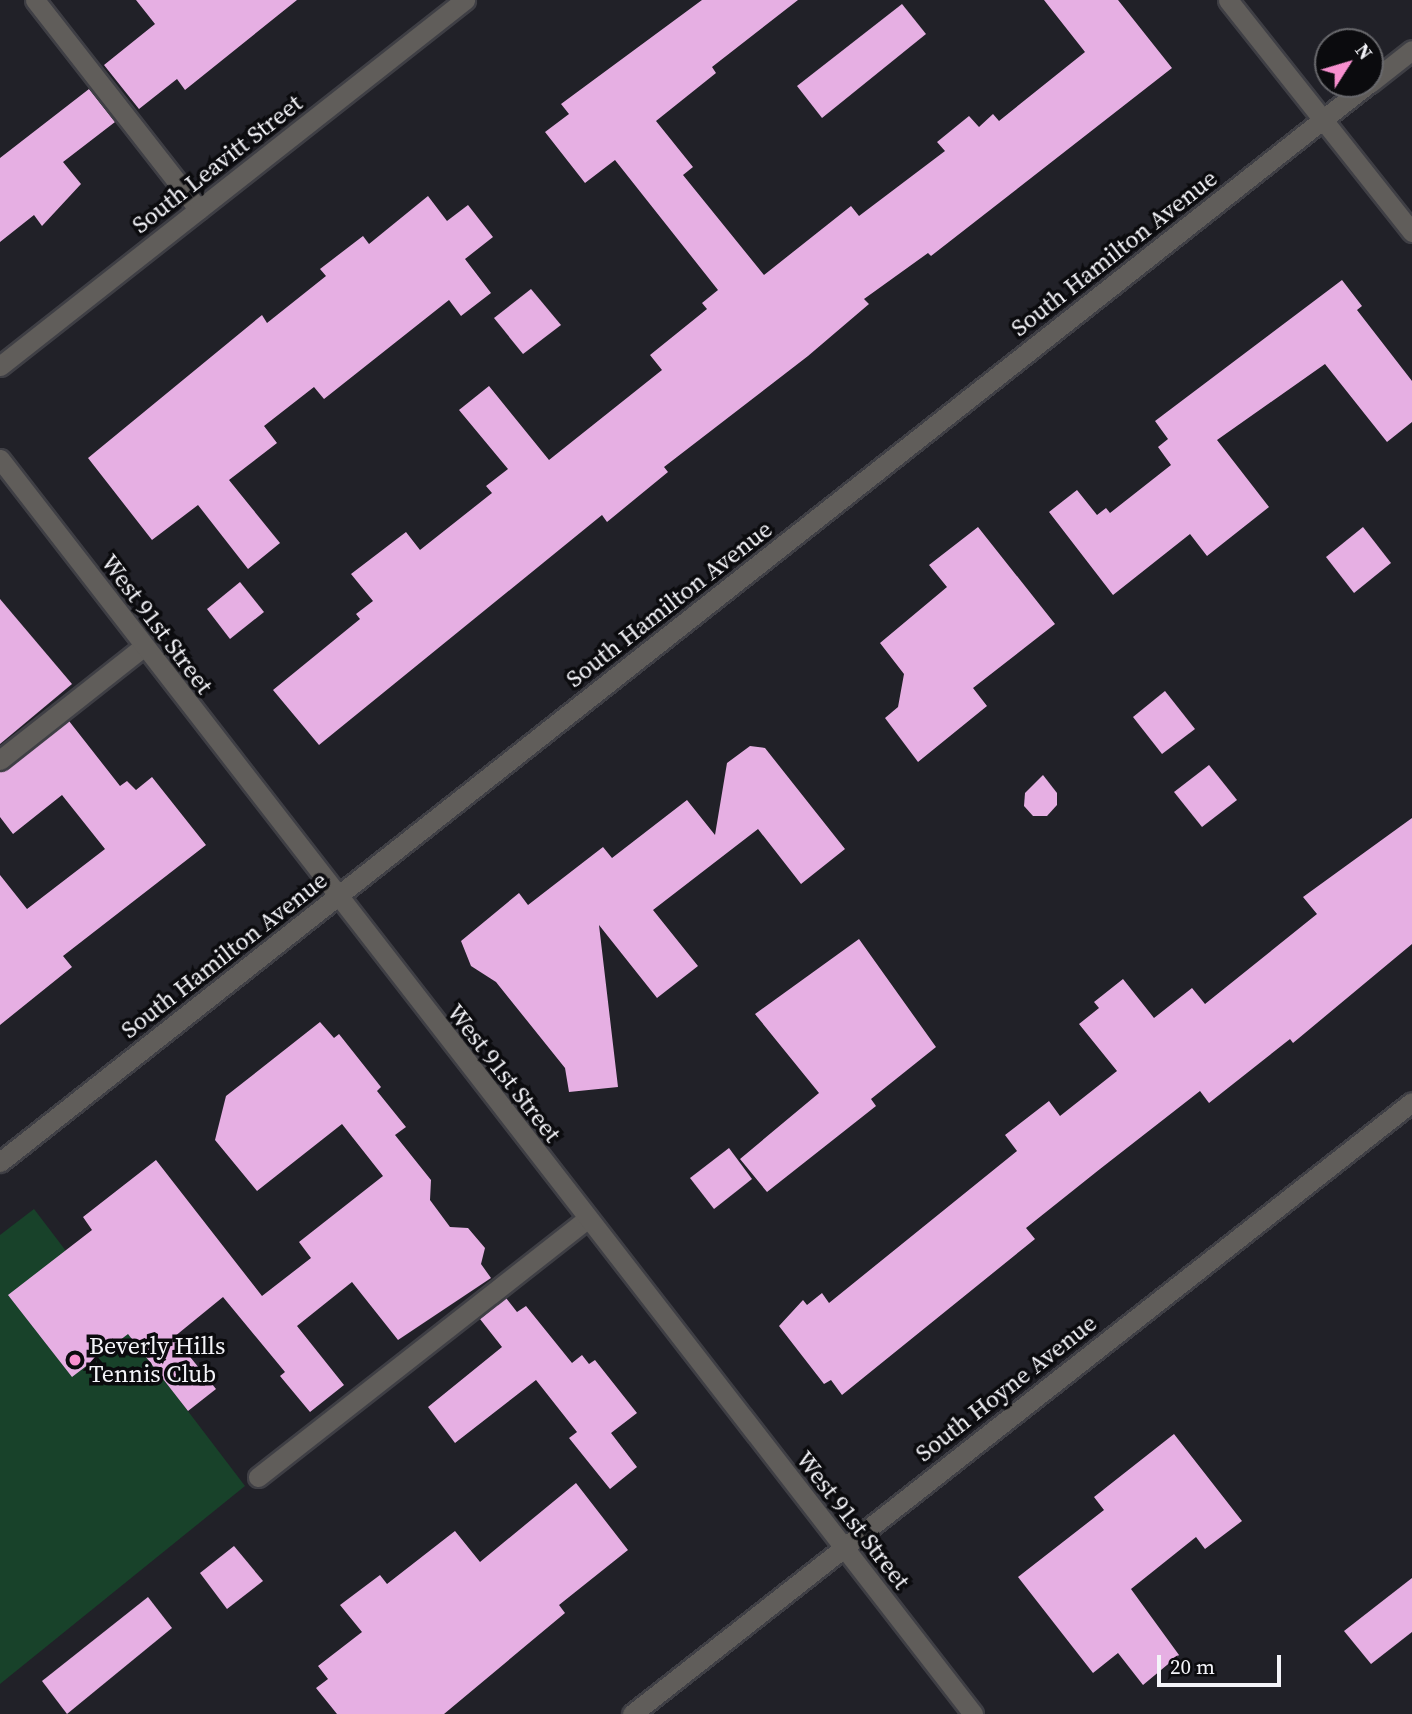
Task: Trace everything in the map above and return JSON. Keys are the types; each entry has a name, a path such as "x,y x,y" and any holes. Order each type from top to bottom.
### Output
{"street":[{"path":"35,0 199,210"},
{"name":"South Leavitt Street","path":"0,366 465,0"},
{"path":"1228,0 1412,232"},
{"name":"South Hamilton Avenue","path":"1384,71 1412,50"},
{"name":"South Hamilton Avenue","path":"0,1162 1350,98"},
{"name":"West 91st Street","path":"0,459 336,898 973,1714"},
{"path":"0,760 143,647"},
{"name":"South Hoyne Avenue","path":"632,1714 1412,1102"},
{"path":"258,1477 587,1219"}],"green space":[{"name":"Beverly Hills Tennis Club","path":"34,1209 245,1486 0,1684 0,1235"}],"building":[{"path":"136,0 297,0 185,90 177,79 139,109 104,65 155,24"},
{"path":"702,0 798,0 712,67 716,73 656,121 693,167 683,175 764,275 851,206 859,216 945,151 937,142 969,116 979,127 993,114 999,121 1085,52 1044,0 1118,0 1172,68 931,256 928,253 864,299 869,304 808,356 664,467 668,472 607,522 602,515 319,745 273,690 360,619 356,614 373,601 351,574 406,532 420,550 492,493 486,486 508,469 459,410 489,386 549,460 662,370 650,355 707,309 702,303 718,290 615,160 585,183 545,132 569,114 561,104"},
{"path":"902,4 926,34 822,118 797,86"},
{"path":"89,89 115,122 63,162 81,184 42,226 34,215 0,242 0,158"},
{"path":"428,196 447,221 468,205 493,237 465,259 491,293 461,316 449,300 324,399 314,387 264,426 277,443 229,480 280,543 248,569 198,505 152,540 88,458 262,315 267,323 326,276 320,269 363,236 369,244"},
{"path":"1342,280 1362,306 1357,310 1412,381 1412,422 1387,442 1325,364 1217,440 1269,507 1207,556 1190,534 1113,595 1049,512 1077,490 1097,515 1106,508 1110,513 1171,465 1158,447 1168,439 1155,421"},
{"path":"531,289 561,325 523,354 494,318"},
{"path":"978,527 1055,624 973,688 987,706 918,762 885,718 898,707 904,674 880,643 947,587 929,565"},
{"path":"1363,527 1391,563 1354,593 1326,557"},
{"path":"240,582 264,612 230,639 207,609"},
{"path":"0,599 72,684 0,744"},
{"path":"1165,691 1195,729 1162,754 1133,717"},
{"path":"69,721 120,786 127,781 136,790 152,777 206,845 63,956 72,967 0,1025 0,875 27,909 105,849 62,795 13,834 0,817 0,772"},
{"path":"750,746 765,748 845,849 801,884 758,829 653,910 698,966 657,998 599,925 618,1087 569,1092 565,1068 496,982 471,966 461,941 519,893 528,905 603,847 612,858 687,800 715,835 727,763"},
{"path":"1209,765 1237,800 1202,827 1174,792"},
{"path":"1043,775 1057,793 1057,805 1047,816 1033,816 1024,806 1025,793"},
{"path":"1412,818 1412,944 1293,1043 1290,1039 1209,1103 1200,1091 1100,1169 1026,1228 1035,1239 842,1395 831,1380 824,1384 779,1326 803,1300 807,1305 822,1293 829,1303 1017,1151 1005,1135 1049,1101 1060,1116 1117,1071 1079,1024 1099,1008 1094,1002 1123,979 1154,1018 1192,988 1205,1004 1317,914 1303,897"},
{"path":"859,939 936,1047 871,1099 876,1106 767,1192 740,1159 819,1093 755,1014"},
{"path":"320,1022 334,1038 339,1034 381,1087 377,1091 406,1127 395,1135 431,1180 430,1200 450,1227 468,1228 485,1248 481,1264 491,1278 398,1340 352,1282 297,1326 344,1385 310,1412 280,1376 285,1372 223,1297 174,1337 216,1389 188,1411 128,1334 72,1377 8,1295 92,1230 83,1217 156,1160 262,1296 311,1258 299,1242 383,1176 342,1124 257,1191 215,1140 226,1096"},
{"path":"729,1148 752,1179 714,1209 690,1178"},
{"path":"506,1298 517,1312 526,1306 572,1363 582,1355 589,1364 595,1360 637,1413 611,1433 637,1467 610,1489 569,1438 577,1432 536,1380 455,1443 428,1407 502,1347 480,1319"},
{"path":"1174,1434 1242,1521 1205,1549 1196,1537 1131,1589 1179,1655 1143,1685 1118,1653 1093,1673 1018,1577 1104,1510 1094,1497"},
{"path":"576,1483 628,1550 559,1605 565,1613 444,1714 337,1714 316,1688 328,1679 318,1666 362,1632 340,1605 380,1575 387,1584 455,1531 480,1562"},
{"path":"234,1546 263,1581 227,1609 200,1573"},
{"path":"1412,1578 1412,1632 1371,1664 1344,1631"},
{"path":"148,1597 172,1628 67,1714 42,1681"}],"place":[{"name":"Beverly Hills Tennis Club","path":"75,1360"}]}
